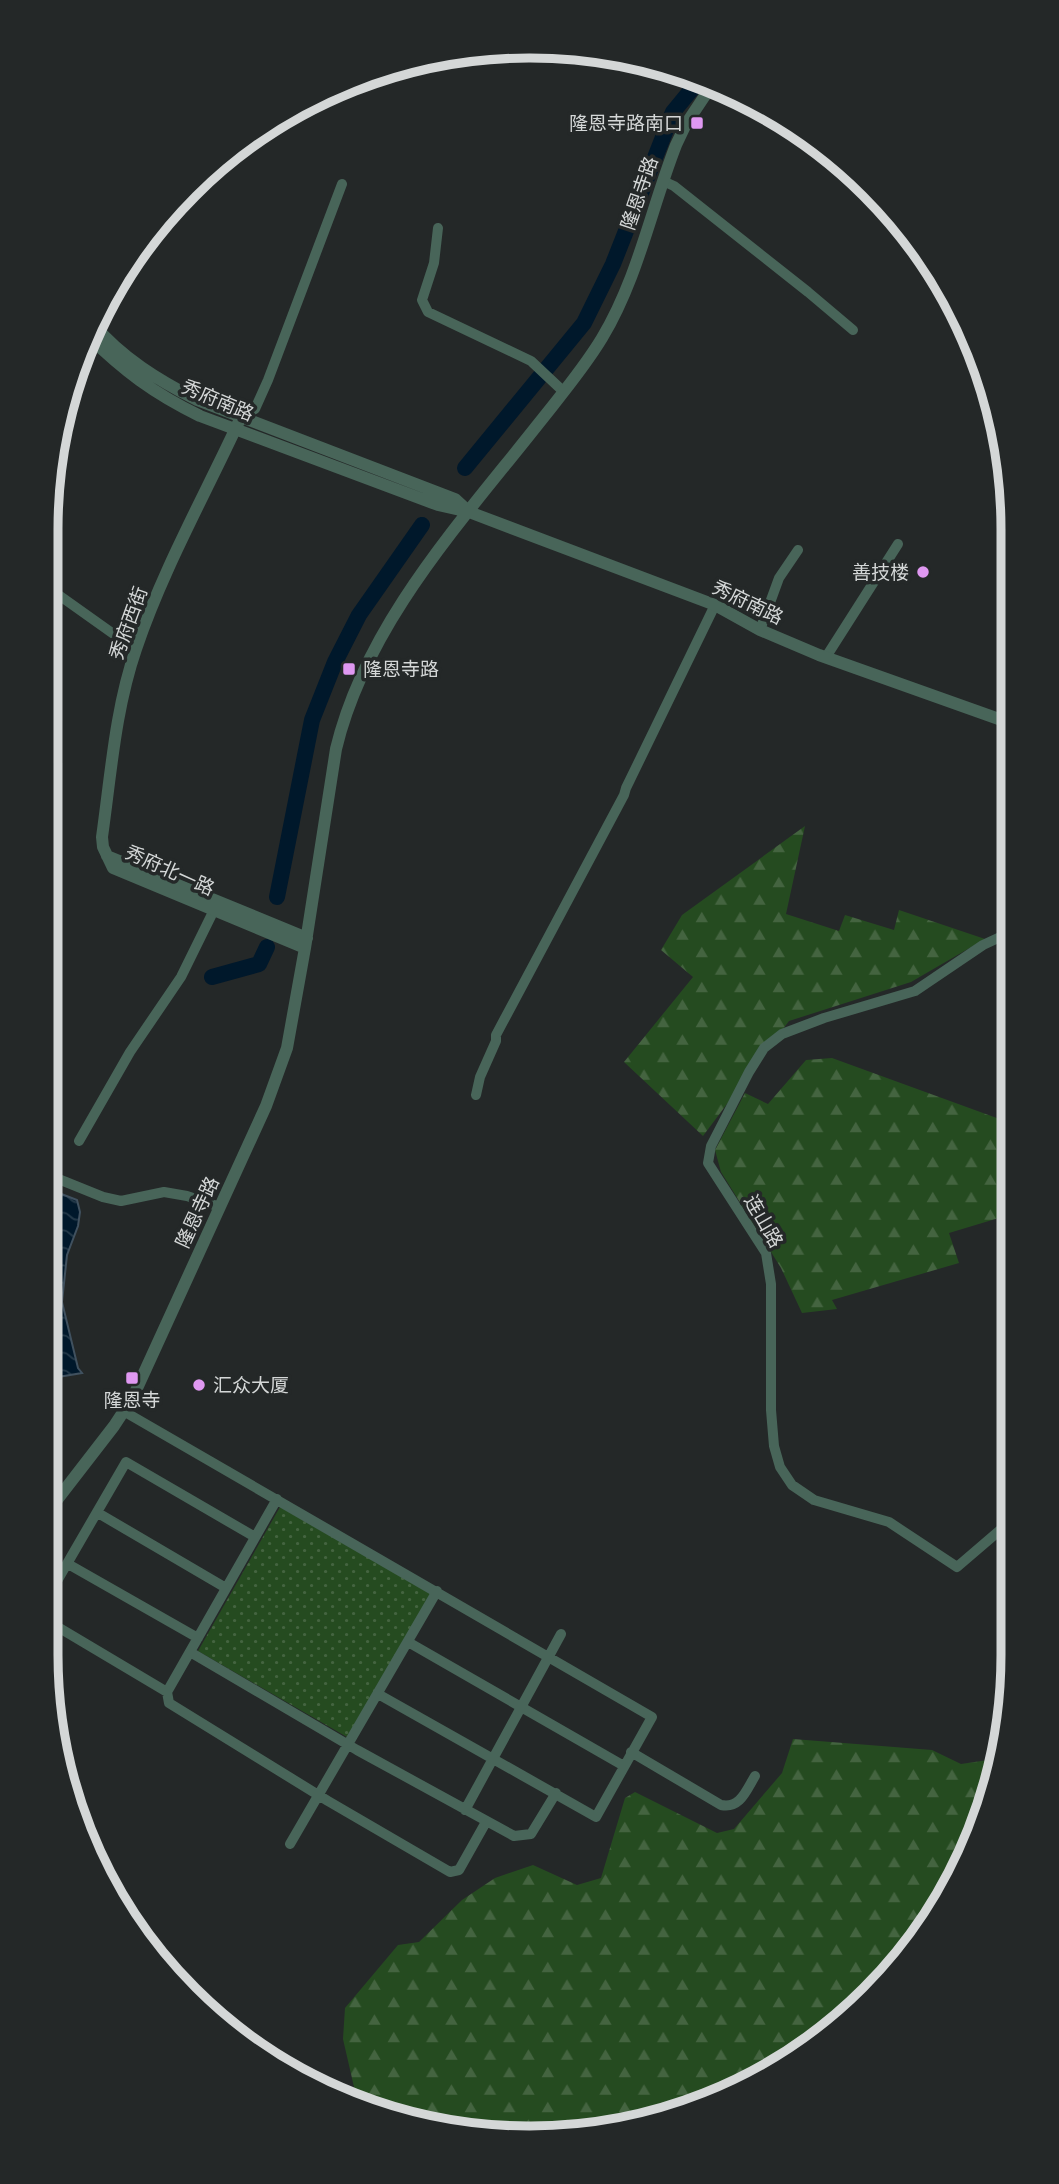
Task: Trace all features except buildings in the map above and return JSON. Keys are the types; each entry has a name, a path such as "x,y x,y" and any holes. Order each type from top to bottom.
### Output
{"street":[{"name":"隆恩寺路","path":"58,1499 125,1412 266,1106 287,1048 332,770 341,729 353,693 390,620 561,389 601,340 618,308 686,124 707,93"},
{"path":"663,181 674,186 853,330"},
{"path":"242,417 255,409 268,380 342,184"},
{"path":"438,228 434,263 422,300 428,312 531,361 561,389"},
{"name":"秀府南路","path":"101,332 131,360 158,380 197,400 455,499 469,512"},
{"name":"秀府南路","path":"97,343 133,377 166,399 200,416 438,505 469,512 715,605 760,631 1001,720"},
{"name":"秀府西街","path":"107,856 102,837 114,745 136,650 162,583 242,417"},
{"path":"826,657 898,544"},
{"path":"760,631 779,578 798,550"},
{"path":"58,595 136,650"},
{"path":"476,1095 496,1035 624,795 715,605"},
{"name":"秀府北一路","path":"107,856 306,943"},
{"name":"秀府北一路","path":"107,856 113,868 214,911 306,943"},
{"path":"79,1141 130,1052 181,977 214,911"},
{"name":"连山路","path":"1001,937 984,945 915,991 824,1018 782,1034 764,1048 749,1072 711,1146 708,1163 766,1253 771,1284 771,1410 774,1446 780,1466 792,1485 814,1500 889,1522 957,1567 1001,1529"},
{"path":"58,1179 103,1197 121,1201 164,1192 220,1207"},
{"path":"125,1412 652,1717 596,1817 378,1694"},
{"path":"58,1580 126,1462 255,1537"},
{"path":"277,1499 167,1692 169,1703 450,1872 459,1870 486,1822"},
{"path":"97,1513 226,1588"},
{"path":"68,1564 198,1638"},
{"path":"290,1844 437,1591"},
{"path":"58,1627 167,1692"},
{"path":"465,1810 561,1634"},
{"path":"408,1642 624,1766"},
{"path":"190,1652 349,1745 514,1836 531,1834 555,1793"},
{"path":"631,1752 722,1805 731,1807 738,1803 755,1776"}],"green space":[{"path":"805,826 786,914 839,931 845,915 894,930 899,910 985,939 911,982 789,1021 703,1136 624,1062 693,977 661,950 682,915"},
{"path":"832,1058 1001,1120 1001,1217 949,1233 959,1263 832,1300 837,1309 802,1313 781,1268 721,1172 715,1150 745,1093 768,1104 806,1060"},
{"path":"280,1507 431,1594 347,1737 198,1651"},
{"path":"793,1739 932,1750 961,1764 989,1760 965,1835 953,1863 922,1917 884,1966 817,2029 765,2063 710,2090 652,2110 591,2122 530,2126 468,2122 407,2110 355,2092 343,2039 345,2008 398,1945 419,1942 462,1900 495,1878 533,1865 577,1885 601,1878 625,1798 635,1792 717,1833 734,1829 782,1773"}],"water":[{"path":"58,1193 77,1200 80,1212 78,1226 67,1255 62,1302 78,1368 82,1373 58,1377"}],"waterway":[{"path":"465,468 584,323 613,264 673,112 693,88"},
{"path":"277,897 312,720 335,662 359,615 422,525"},
{"path":"212,977 259,964 267,947"}],"place":[{"name":"隆恩寺路南口","path":"697,123"},
{"name":"善技楼","path":"923,572"},
{"name":"隆恩寺路","path":"349,669"},
{"name":"隆恩寺","path":"132,1378"},
{"name":"汇众大厦","path":"199,1385"}]}
